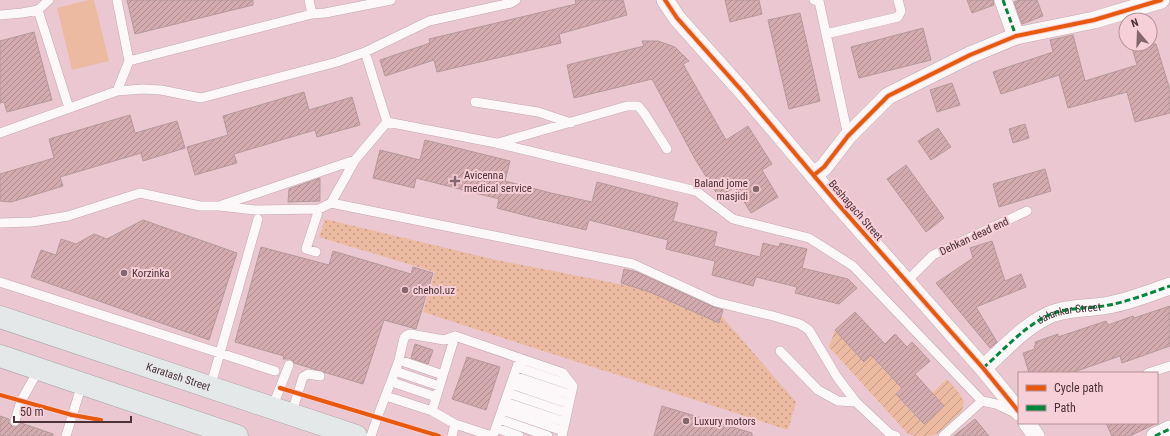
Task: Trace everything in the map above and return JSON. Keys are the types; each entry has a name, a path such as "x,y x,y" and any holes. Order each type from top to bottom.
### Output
{"main road":[{"name":"Karatash Street","path":"0,317 356,436"},
{"path":"0,356 237,436"}],"street":[{"name":"Beshagach Street","path":"665,0 677,18 983,368 1018,412"},
{"path":"1003,0 1016,36"},
{"path":"814,175 824,167 848,136 888,96 970,55 1016,36 1094,20 1162,0"},
{"name":"Jalankar Street","path":"983,368 1026,328 1050,314 1133,300 1170,286"},
{"path":"1028,424 1036,436"},
{"path":"1155,436 1170,429"}],"lane":[{"path":"0,15 38,10 49,0"},
{"path":"117,0 129,61 117,91"},
{"path":"309,0 312,14"},
{"path":"129,61 312,14 325,13 391,0"},
{"path":"0,133 117,91 143,89 161,90 201,98 337,62 365,52 429,21 511,3 516,0"},
{"path":"814,0 819,1 848,136"},
{"path":"826,34 898,18 901,11 898,0"},
{"path":"38,10 69,108"},
{"path":"365,52 387,122"},
{"path":"475,102 538,112 572,123"},
{"path":"496,143 572,123 627,106 638,106 667,149"},
{"path":"387,122 496,143 696,191 733,219 809,238 853,266 982,402 996,404 1018,413"},
{"path":"331,203 355,160 387,122"},
{"path":"219,206 355,160"},
{"path":"0,223 32,222 68,216 140,194 200,206 219,206 255,210 319,208 331,203 633,264 716,302 800,324 809,330 837,376 856,402 890,434 896,436"},
{"path":"316,252 306,250 319,208"},
{"name":"Dehkan dead end","path":"907,281 933,254 1027,211"},
{"path":"210,388 258,219"},
{"path":"0,282 275,371"},
{"path":"371,436 377,417 392,382 404,338 410,334 444,340 455,336"},
{"path":"432,411 455,336"},
{"path":"455,336 505,401 548,436"},
{"path":"780,351 818,390 838,402 856,402"},
{"path":"399,360 443,375"},
{"path":"282,412 289,364"},
{"path":"1151,372 1170,366"},
{"path":"15,421 21,401 39,369"},
{"path":"395,371 439,386"},
{"path":"452,436 456,424 563,373 567,413"},
{"path":"282,412 303,377 308,374 320,376"},
{"path":"392,382 436,397"},
{"path":"66,436 82,384"},
{"path":"386,396 432,411 456,424"},
{"path":"505,401 567,413"},
{"path":"505,401 567,413"},
{"path":"505,401 567,413"},
{"path":"505,401 519,436"},
{"path":"943,436 982,402"}],"shaded area":[{"path":"94,0 109,61 72,70 57,8"},
{"path":"325,219 496,260 640,288 719,313 796,402 788,430 423,312 435,272 319,237"},
{"path":"835,330 864,361 871,355 902,388 896,394 923,424 944,406 932,393 947,379 964,401 962,411 938,433 931,436 914,436 908,434 829,347"}],"building":[{"path":"127,0 253,0 253,5 135,34"},
{"path":"575,0 623,0 627,15 559,34 561,43 437,72 434,60 385,76 380,60 430,43 429,39 576,4"},
{"path":"725,0 759,0 762,14 730,22"},
{"path":"967,0 993,0 994,5 972,13"},
{"path":"1020,0 1037,0 1043,16 1022,24 1014,2"},
{"path":"800,13 820,101 789,109 768,20"},
{"path":"923,28 931,60 859,78 851,47"},
{"path":"34,32 52,100 7,112 4,102 0,103 0,41"},
{"path":"1073,35 1085,81 1137,65 1133,52 1158,52 1158,51 1170,90 1170,113 1135,122 1127,92 1068,108 1059,75 1001,94 993,72 1053,52 1050,40"},
{"path":"642,41 658,41 675,47 689,61 683,64 726,140 748,126 772,164 762,170 778,197 751,213 735,187 719,197 695,159 652,79 574,98 567,65 644,46"},
{"path":"952,83 960,105 937,112 930,90"},
{"path":"304,92 309,110 352,97 360,125 317,137 315,130 234,154 237,163 195,175 187,147 228,135 223,116"},
{"path":"130,115 135,133 177,121 185,148 143,161 141,153 60,177 63,186 11,202 0,201 0,174 54,158 49,139"},
{"path":"1025,124 1029,138 1013,143 1009,129"},
{"path":"938,128 951,147 931,160 918,141"},
{"path":"425,140 510,161 505,181 551,193 592,202 597,182 678,203 673,221 717,232 714,246 760,257 763,243 779,247 780,243 807,249 802,268 848,279 857,288 839,304 795,293 797,287 756,277 753,286 712,275 715,261 666,249 668,240 589,220 586,230 535,218 497,208 499,199 416,178 414,188 373,178 380,150 420,160"},
{"path":"906,165 944,218 926,232 887,179"},
{"path":"1045,169 1051,191 999,207 993,184"},
{"path":"320,178 320,201 288,202 289,189"},
{"name":"Korzinka","path":"143,220 237,253 209,340 31,277 41,250 56,255 61,239 76,244 94,234 107,239"},
{"path":"992,241 1005,281 1021,274 1026,287 976,307 997,342 990,348 936,283 973,258 970,248"},
{"path":"261,247 329,265 333,251 411,274 413,267 433,273 416,329 384,320 363,384 294,363 291,359 283,359 284,356 235,342"},
{"path":"624,269 637,272 723,310 719,323 650,292 621,283"},
{"path":"1170,306 1170,346 1122,363 1120,356 1074,372 1029,372 1023,353 1035,349 1035,342 1058,334 1058,337 1106,321 1108,325 1133,316 1134,318"},
{"path":"855,312 885,344 895,334 907,347 912,342 930,361 915,374 944,406 924,424 896,394 902,388 871,355 864,362 835,330"},
{"path":"415,344 433,350 428,364 411,358"},
{"path":"467,357 500,367 486,410 452,399"},
{"name":"Luxury motors","path":"662,406 752,433 752,436 654,436"},
{"path":"0,416 9,419 9,423 13,427 17,427 21,423 53,434 53,436 0,436"},
{"path":"975,419 989,436 954,436"},
{"path":"1106,424 1155,424 1130,436 1112,436"}],"marked path":[{"path":"1003,0 1016,36"},
{"path":"983,368 1022,332 1049,315 1071,309 1117,303 1140,297 1170,286"},
{"path":"1155,436 1170,429"}],"cycle path":[{"path":"665,0 677,18 743,92 837,203 983,368 1018,411"},
{"path":"814,175 824,167 848,136 888,96 970,55 1016,36 1094,20 1161,0"},
{"path":"280,388 439,436"},
{"path":"0,395 72,415 101,420"}],"place":[{"name":"Avicenna medical service","path":"455,181"},
{"name":"Baland jome masjidi","path":"756,189"},
{"name":"Korzinka","path":"124,273"},
{"name":"chehol.uz","path":"405,290"},
{"name":"Luxury motors","path":"686,421"}]}
